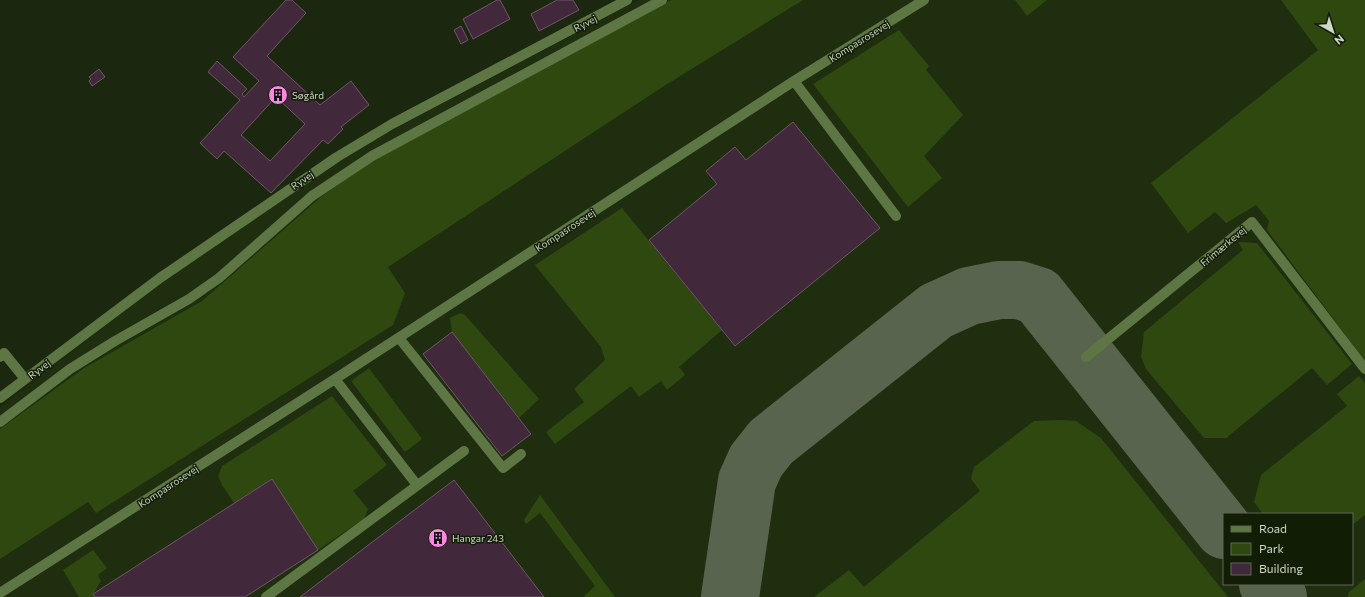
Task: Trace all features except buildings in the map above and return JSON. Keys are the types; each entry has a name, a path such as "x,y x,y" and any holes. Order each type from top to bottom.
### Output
{"street":[{"name":"Ryvej","path":"0,398 160,278 337,156 392,124 628,0"},
{"path":"0,422 70,370 115,341 189,299 219,278 312,196 372,156 662,0"},
{"name":"Kompasrosevej","path":"0,593 399,338 794,81 924,0"},
{"path":"794,81 896,216"},
{"name":"Frimærkevej","path":"1086,357 1252,222 1365,370"},
{"path":"399,338 503,468 521,454"},
{"path":"0,357 4,354 25,379"},
{"path":"335,379 417,485"},
{"path":"266,597 464,451"}],"shaded area":[{"path":"639,0 1365,0 1365,597 0,597 0,407 153,289 349,153"}],"green space":[{"path":"671,0 803,0 664,86 388,267 405,293 393,325 96,513 88,502 0,559 0,429 84,368 202,301 322,196 370,162"},
{"path":"1015,0 1047,0 1027,16"},
{"path":"1281,0 1365,0 1365,361 1267,230 1269,221 1256,205 1226,223 1215,212 1188,233 1151,183 1318,50"},
{"path":"899,30 929,66 926,70 963,115 924,156 942,178 908,207 813,84"},
{"path":"622,208 722,330 679,367 685,375 667,390 661,381 639,397 631,386 555,444 546,432 584,402 574,389 605,360 601,347 535,265"},
{"path":"1238,242 1257,243 1352,364 1327,385 1312,368 1226,438 1204,438 1146,369 1141,357 1144,332 1243,250"},
{"path":"460,313 465,315 539,399 519,418 452,332 450,318"},
{"path":"369,368 422,439 405,452 351,381"},
{"path":"1359,376 1365,383 1365,515 1353,524 1353,513 1262,513 1254,502 1261,475 1347,406 1337,394"},
{"path":"332,396 387,465 353,491 368,509 364,519 318,550 272,479 234,503 218,476 222,466"},
{"path":"1034,421 1076,421 1101,438 1228,597 814,597 849,570 864,587 980,491 971,479 974,467"},
{"path":"540,495 615,597 585,597 584,596 595,586 540,513 526,524 524,520"},
{"path":"93,550 107,568 98,575 101,581 93,594 95,597 79,597 63,570"},
{"path":"1365,579 1365,597 1348,597 1349,592"}],"taxiway":[{"path":"730,597 747,481 756,461 771,442 936,311 969,296 999,290 1019,290 1038,296 1223,529"},
{"path":"1269,585 1278,597"}],"place":[{"name":"Søgård","path":"278,95"},
{"name":"Hangar 243","path":"438,538"}]}
